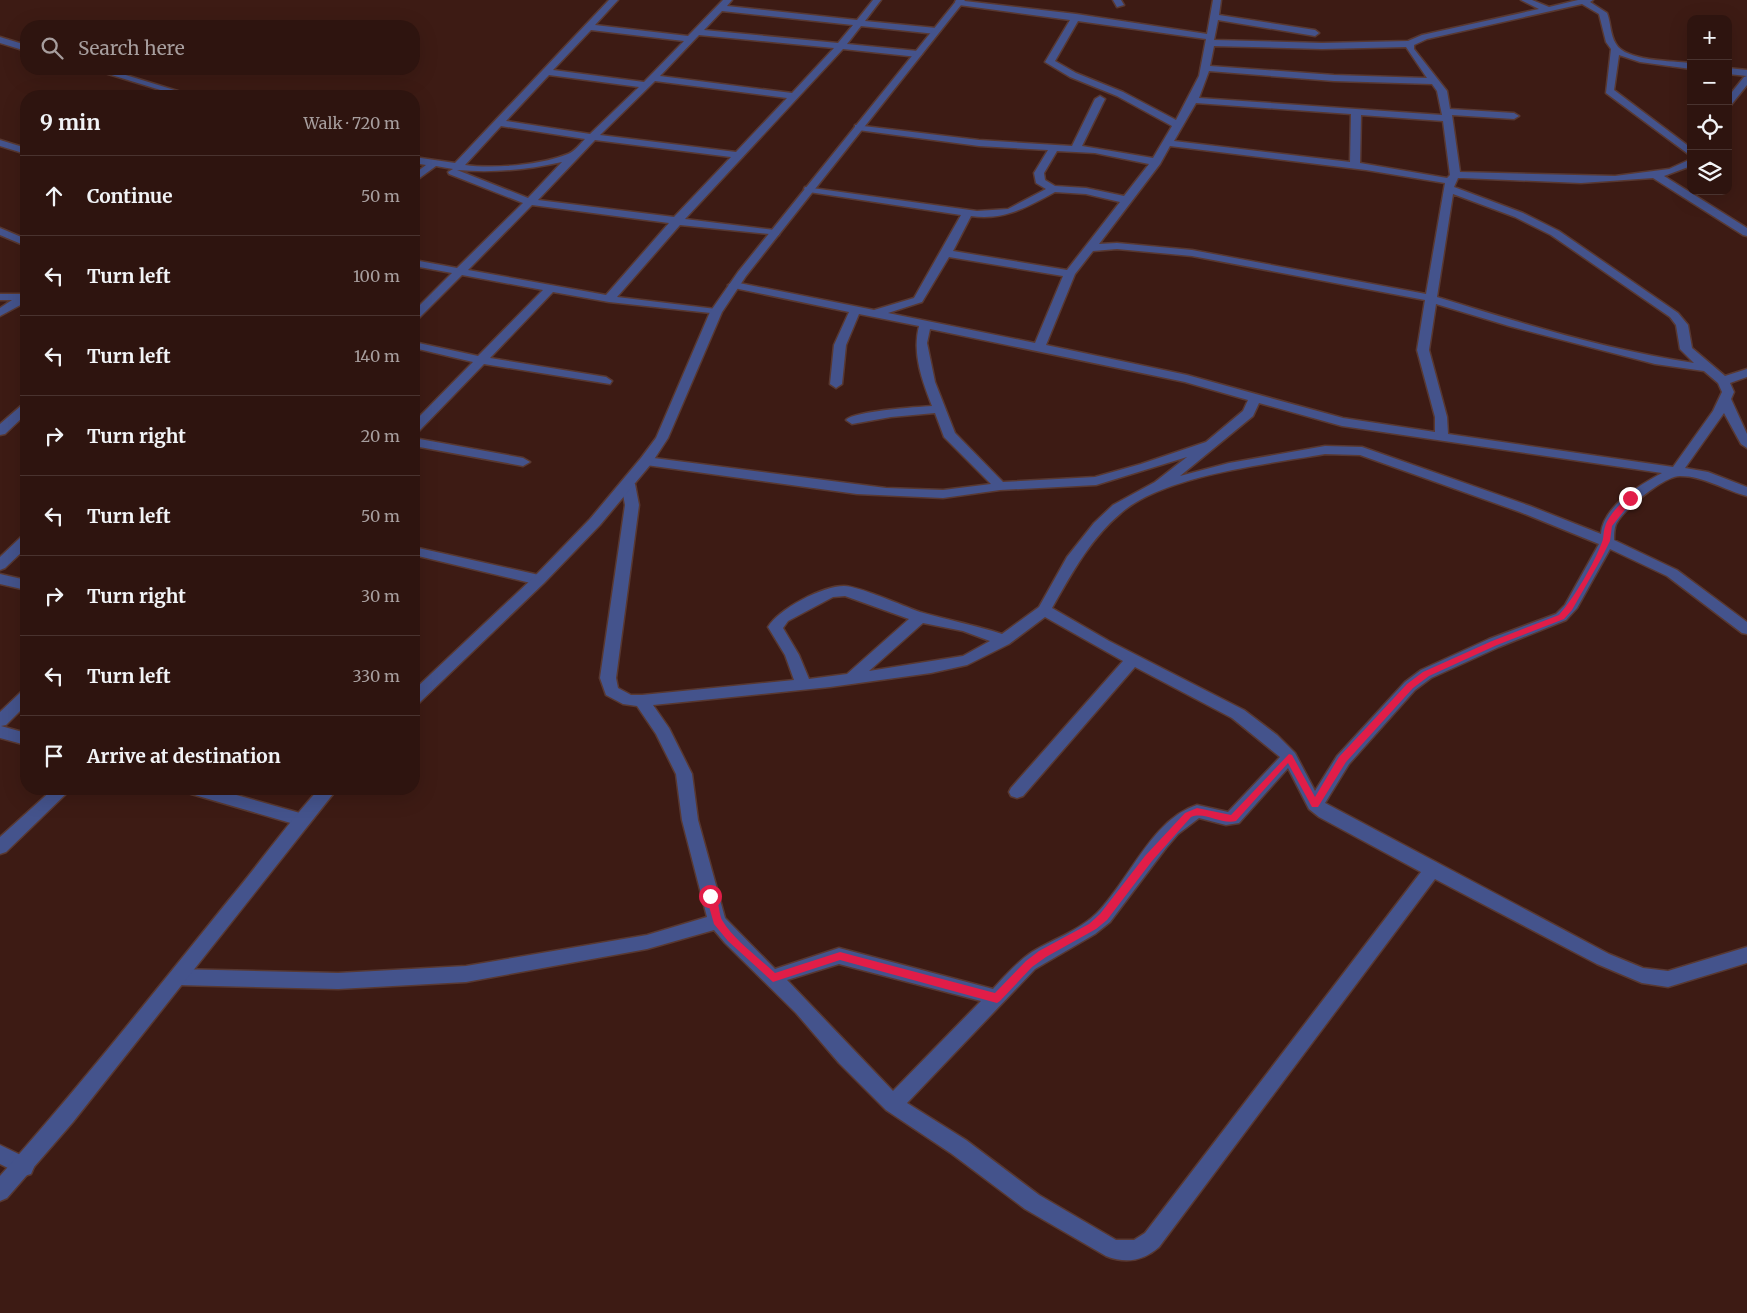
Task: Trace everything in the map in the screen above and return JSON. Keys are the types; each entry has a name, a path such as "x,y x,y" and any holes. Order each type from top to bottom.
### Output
{"street":[{"path":"457,167 614,0"},
{"path":"420,311 649,82 728,0"},
{"path":"609,299 677,221 841,46 877,0"},
{"path":"1039,347 1070,274 1088,248 1156,162 1194,100 1206,68 1217,0"},
{"path":"1525,0 1550,10"},
{"path":"420,688 540,580 628,484 662,438 716,312 734,285 960,1 1076,17 1211,40 1322,46 1410,44 1424,37 1550,10 1561,4 1587,1 1603,13 1615,49 1610,91 1687,150"},
{"path":"720,8 936,31"},
{"path":"1076,17 1050,59 1050,62 1073,75 1120,94 1179,126"},
{"path":"1214,18 1315,33"},
{"path":"587,27 841,46 918,54"},
{"path":"0,40 20,46"},
{"path":"1410,44 1410,49 1442,91 1447,115 1451,182 1430,298 1423,350 1440,410 1442,437"},
{"path":"1615,49 1644,59 1687,65"},
{"path":"1206,68 1334,78 1436,81"},
{"path":"1732,71 1747,73"},
{"path":"547,72 794,96"},
{"path":"117,75 169,90"},
{"path":"1732,98 1747,79"},
{"path":"1076,148 1100,99"},
{"path":"1194,100 1356,111 1514,116"},
{"path":"1355,166 1356,111"},
{"path":"500,123 592,137 738,155"},
{"path":"858,127 979,143 1076,148 1121,154 1156,162"},
{"path":"0,143 20,149"},
{"path":"1169,143 1355,166 1451,182 1629,178 1680,168 1687,164"},
{"path":"1053,189 1040,181 1039,173 1055,146"},
{"path":"420,161 457,167 508,169 532,166 573,156"},
{"path":"435,164 530,202 775,233"},
{"path":"420,175 435,164"},
{"path":"1654,174 1747,233"},
{"path":"1315,805 1342,760 1410,686 1426,674 1494,643 1561,617 1570,608 1606,541 1608,526 1618,510 1649,485 1676,470 1725,400 1728,392 1724,381 1686,349 1681,321 1625,280 1536,223 1451,182"},
{"path":"809,189 967,213 1000,214 1022,206 1046,191 1053,189 1086,192 1127,200"},
{"path":"875,313 915,302 946,253 967,213"},
{"path":"0,231 20,240"},
{"path":"1088,248 1146,248 1220,257 1430,298 1513,324 1659,361 1707,368"},
{"path":"946,253 1070,274"},
{"path":"420,264 609,299 716,312"},
{"path":"734,285 926,323 1187,379 1342,422 1676,470 1720,480 1747,492"},
{"path":"420,423 551,288"},
{"path":"0,296 20,297"},
{"path":"0,313 20,301"},
{"path":"836,384 836,357 841,340 856,309"},
{"path":"926,323 921,343 929,382 951,438 978,460 1000,486"},
{"path":"420,346 481,360 606,381"},
{"path":"1724,381 1747,372"},
{"path":"628,484 632,505 608,688 621,698 642,701 851,679 967,660 1004,640 1044,610 1072,560 1099,526 1118,508 1160,485 1249,413 1255,398"},
{"path":"1725,400 1733,421 1747,444"},
{"path":"852,420 898,412 939,409"},
{"path":"0,431 20,413"},
{"path":"420,443 522,462"},
{"path":"646,461 908,494 951,493 1000,486 1096,481 1146,467 1208,445"},
{"path":"1160,485 1264,460 1325,450 1353,450 1525,509 1606,541 1672,573 1747,629"},
{"path":"0,565 20,546"},
{"path":"420,552 540,580"},
{"path":"0,579 20,584"},
{"path":"804,685 792,655 775,629 783,618 830,592 853,592 920,617 965,627 1004,640"},
{"path":"1044,610 1133,660 1238,714 1289,757 1315,805 1325,813 1603,959 1642,975 1668,979 1747,955"},
{"path":"851,679 920,617"},
{"path":"1017,792 1133,660"},
{"path":"642,701 663,732 684,774 690,820 701,868 717,921 731,938 773,978 846,1057 893,1104 958,1147 1032,1202 1113,1249 1133,1252 1142,1249 1152,1240 1433,869"},
{"path":"0,721 20,702"},
{"path":"0,732 20,737"},
{"path":"893,1104 1036,959 1093,926 1104,917 1148,859 1184,818 1197,811 1226,819 1233,818 1289,757"},
{"path":"0,847 56,795"},
{"path":"215,795 301,820"},
{"path":"0,1191 24,1167 174,982 301,820 324,795"},
{"path":"174,982 338,981 466,974 647,942 717,921"},
{"path":"773,978 840,956 997,998"},
{"path":"0,1154 24,1167"}],"route":[{"path":"710,896 717,921 731,938 773,978 840,956 997,998 1029,964 1042,954 1093,926 1104,917 1148,859 1188,815 1197,811 1207,812 1226,819 1233,818 1289,757 1315,805 1342,760 1410,686 1426,674 1457,662 1494,643 1561,617 1570,608 1598,559 1606,541 1608,526 1618,510 1630,498"}]}
